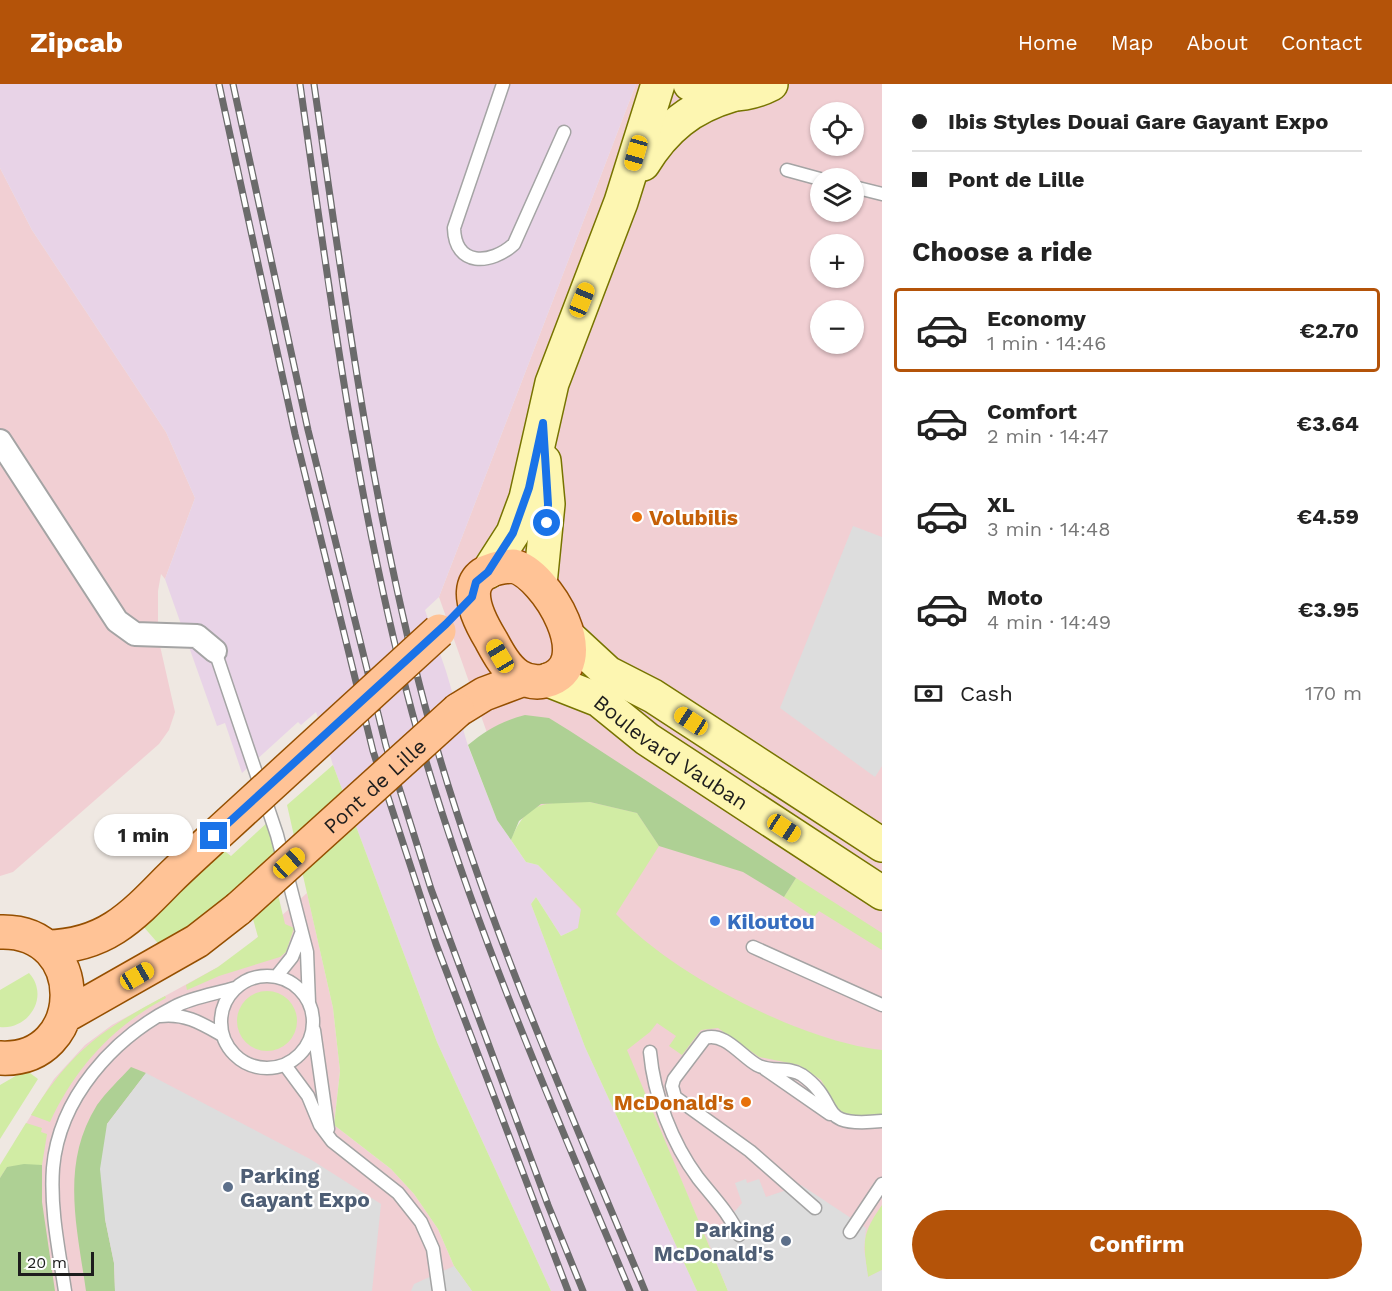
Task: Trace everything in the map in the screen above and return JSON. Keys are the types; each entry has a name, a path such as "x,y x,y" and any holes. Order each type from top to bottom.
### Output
{"main road":[{"path":"47,947 94,939 123,924 147,904 214,836 439,631 480,585 513,533 526,498 559,362 621,202 658,84"},
{"path":"690,84 710,92 732,95"},
{"path":"621,202 651,151 667,130 692,110 732,95 753,92 771,84"},
{"path":"540,584 548,504 543,423"},
{"path":"504,566 522,567 540,584 569,637 570,658 561,671 536,679 511,670 478,620 480,585 504,566"},
{"name":"Boulevard Vauban","path":"569,637 608,673 653,696 882,845"},
{"name":"Boulevard Vauban","path":"536,679 599,700 647,739 882,892"},
{"name":"Pont de Lille","path":"65,1016 197,941 238,909 458,710 484,694 536,679"},
{"path":"2,929 25,934 47,947 58,960 67,983 68,999 65,1016 57,1031 45,1044 29,1053 4,1060"}],"street":[{"path":"0,441 117,621 135,634 197,636 215,651"}],"lane":[{"path":"503,84 454,228 455,240 460,251 472,258 488,259 503,255 514,244 564,132"},
{"path":"787,170 810,176"},
{"path":"864,190 882,194"},
{"path":"215,651 277,835 302,933 324,1114 332,1141"},
{"path":"276,977 292,957 302,933"},
{"path":"753,947 882,1005"},
{"path":"65,1291 53,1198 53,1170 59,1129 71,1105 97,1067 130,1036 159,1016 182,1003 235,988 254,978 276,977 296,986 309,1003"},
{"path":"235,988 226,1000 221,1013 222,1035 231,1052 245,1063 263,1069 285,1065 307,1046 313,1024"},
{"path":"159,1016 172,1015 189,1018 222,1035"},
{"path":"815,1208 764,1161 682,1103 673,1092 674,1079 705,1038 711,1037 724,1041 830,1114 854,1123 882,1121"},
{"path":"650,1052 653,1080 680,1149 698,1178 732,1220 739,1234"},
{"path":"285,1065 304,1091 320,1125 332,1141 398,1193 421,1222 433,1249 439,1291"},
{"path":"850,1232 882,1184"}],"shaded area":[{"path":"0,84 636,84 439,597 425,610 468,746 497,820 526,862 538,865 581,910 578,928 561,936 536,897 531,904 585,1047 697,1291 551,1291 437,1042 333,765 316,712 301,725 298,722 242,773 225,723 217,726 165,579 195,498 166,432 32,230 0,168"},
{"path":"636,84 882,84 882,1291 728,1291 626,1050 503,778 439,597"},
{"path":"0,168 32,230 166,432 195,498 165,579 161,574 158,591 158,637 175,712 169,730 159,744 13,872 0,876"},
{"path":"853,526 882,537 882,766 875,777 780,708"},
{"path":"307,893 333,1008 340,1071 334,1125 391,1169 414,1194 438,1229 454,1266 472,1291 0,1291 0,1178 15,1141 54,1079 85,1045 112,1025 218,967 242,951"},
{"name":"Parking Gayant Expo","path":"146,1073 310,1159 381,1204 372,1291 115,1291 114,1263 105,1219 100,1169 107,1124"},
{"name":"Parking McDonald's","path":"746,1179 747,1183 759,1179 766,1197 801,1185 866,1228 864,1249 868,1277 882,1270 882,1291 728,1291 705,1233 723,1225 742,1203 735,1183"},
{"path":"454,1266 472,1291 411,1291 414,1284"}],"green space":[{"path":"525,715 549,718 796,878 784,897 743,872 659,846 637,813 590,802 541,804 519,821 511,840 497,820 468,745 495,727"},
{"path":"333,765 437,1042 551,1291 472,1291 454,1266 438,1229 414,1194 391,1169 334,1125 340,1071 333,1008 287,805"},
{"path":"590,802 637,813 659,846 616,914 640,937 703,981 777,1019 849,1044 882,1050 882,1114 858,1116 838,1109 821,1080 799,1065 759,1057 718,1028 701,1030 682,1055 669,1046 676,1036 657,1023 650,1032 627,1050 728,1291 697,1291 585,1047 531,904 536,897 561,936 578,928 581,909 538,865 526,862 511,840 525,816 533,809 552,803"},
{"path":"269,821 277,855 270,861 285,924 294,928 286,952 280,957 219,976 187,990 186,985 218,967 258,937 244,887 163,949 142,925 222,849 231,856"},
{"path":"796,878 882,933 882,950 819,911 814,917 784,897"},
{"path":"29,973 35,982 37,992 37,1001 33,1010 20,1023 0,1027 0,990"},
{"path":"267,991 288,1000 297,1021 288,1042 267,1051 246,1042 237,1021 246,1000"},
{"path":"165,996 166,998 129,1022 98,1050 71,1084 50,1122 31,1115 60,1075 88,1045 122,1020"},
{"path":"131,1067 146,1073 107,1124 105,1219 114,1263 115,1291 86,1291 74,1196 78,1150 97,1105"},
{"path":"26,1070 38,1079 0,1139 0,1085"},
{"path":"26,1123 42,1128 41,1132 47,1134 42,1165 7,1167 0,1178 0,1165"},
{"path":"24,1164 42,1165 42,1202 55,1291 0,1291 0,1178 7,1167"},
{"path":"882,1205 882,1270 868,1277 865,1239 870,1224"}],"railway":[{"path":"219,84 295,434 373,751 436,944 568,1291"},
{"path":"233,84 308,430 386,746 431,889 548,1205 583,1291"},
{"path":"300,84 334,321 360,478 393,635 412,712 458,860 511,1005 630,1291"},
{"path":"314,84 360,397 389,552 425,706 447,781 497,929 554,1075 645,1291"}],"place":[{"name":"Volubilis","path":"637,517"},
{"name":"Kiloutou","path":"715,921"},
{"name":"McDonald's","path":"746,1102"},
{"name":"Parking Gayant Expo","path":"228,1187"},
{"name":"Parking McDonald's","path":"786,1241"}],"route":[{"path":"214,836 446,624 472,597 476,582 488,572 513,533 529,488 543,423 547,523"}]}
